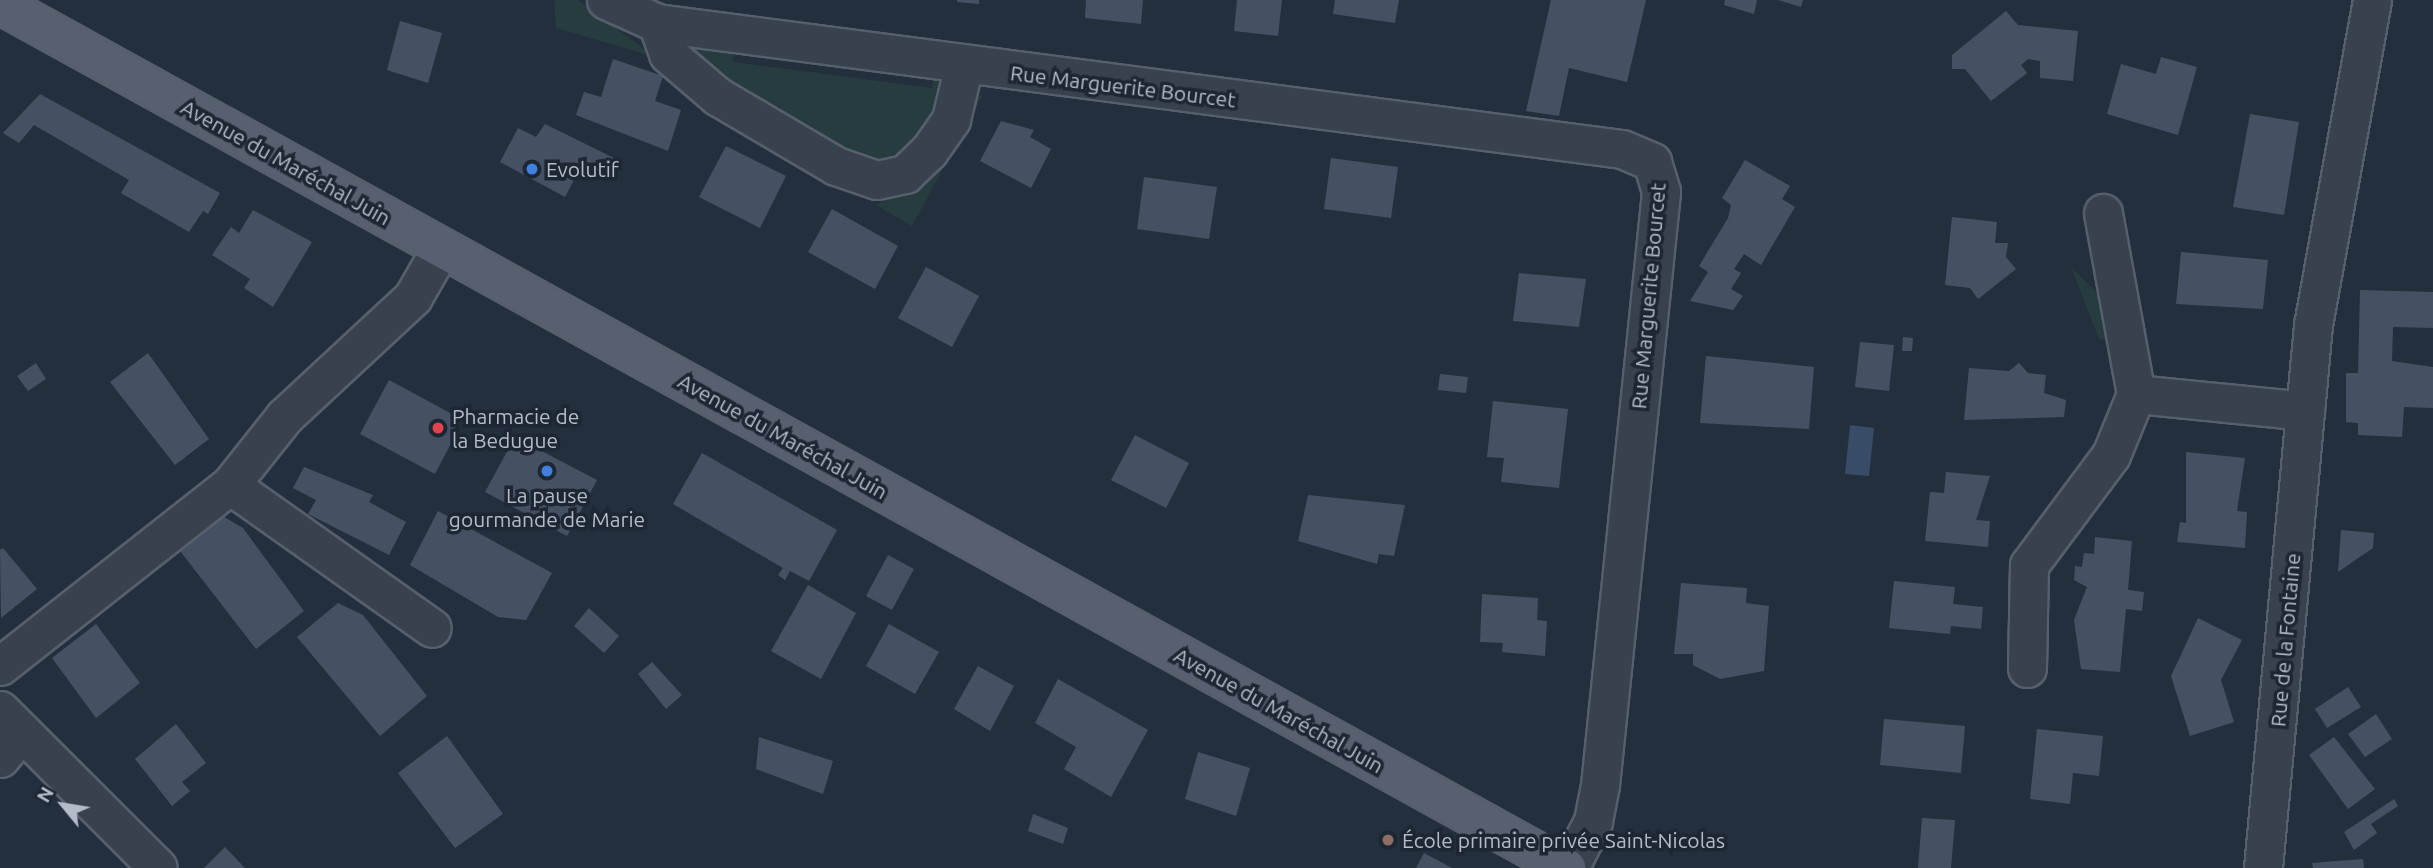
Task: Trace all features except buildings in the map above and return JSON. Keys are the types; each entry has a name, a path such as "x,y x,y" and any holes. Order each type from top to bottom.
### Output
{"main road":[{"name":"Avenue du Maréchal Juin","path":"0,4 1567,868"}],"street":[{"name":"Rue Marguerite Bourcet","path":"606,0 657,23 1622,149 1652,163 1661,192 1600,785 1592,821 1567,868"},
{"name":"Rue de la Fontaine","path":"2263,868 2305,411 2346,116 2372,0"},
{"path":"657,23 668,54 717,96 836,166 877,180 905,174 929,151 954,109 964,65"},
{"path":"2027,668 2029,565 2110,455 2136,394 2103,213"},
{"path":"0,666 230,485 284,417 412,297 441,248"},
{"path":"2136,394 2305,411"},
{"path":"230,485 432,628"},
{"path":"7,733 158,868"}],"green space":[{"path":"554,0 578,0 655,57 556,28"},
{"path":"676,43 734,46 733,62 932,88 935,72 948,89 912,156 868,166 720,88"},
{"path":"983,95 912,226 876,205 904,190 970,96"},
{"path":"2071,267 2103,299 2109,340 2099,339"}],"water":[{"path":"1850,425 1874,428 1869,476 1845,474"}],"place":[{"name":"Evolutif","path":"532,169"},
{"name":"Pharmacie de la Bedugue","path":"438,428"},
{"name":"La pause gourmande de Marie","path":"547,471"},
{"name":"École primaire privée Saint-Nicolas","path":"1388,840"}]}
